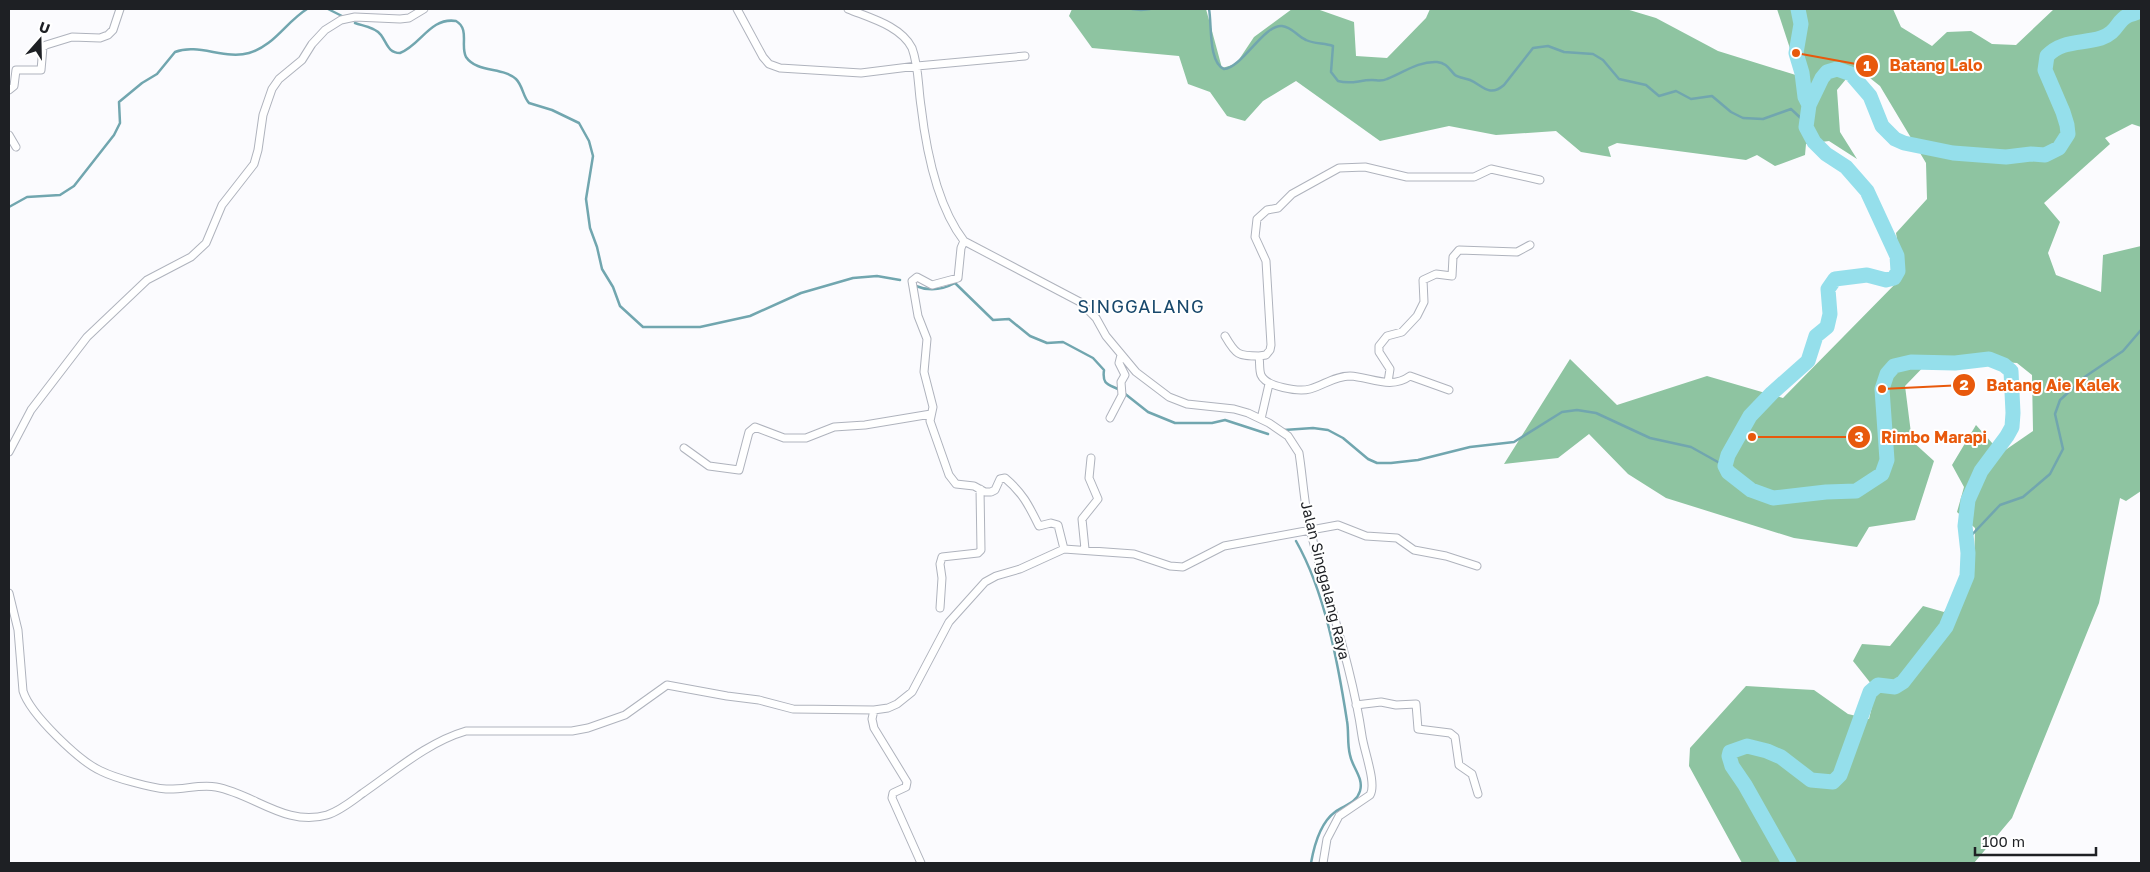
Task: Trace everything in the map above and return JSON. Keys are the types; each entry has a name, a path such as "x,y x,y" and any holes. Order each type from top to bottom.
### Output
{"street":[{"path":"9,90 14,86 15,73 18,68 41,70 46,44 72,37 100,38 108,36 113,30 120,9"},
{"path":"9,452 31,410 86,337 147,280 191,257 206,243 222,206 254,164 263,114 272,89 279,79 302,60 312,44 325,30 342,20 355,17 409,18 424,9"},
{"path":"737,9 763,57 769,64 780,68 862,73 1025,56"},
{"name":"Jalan Singgalang Raya","path":"848,9 900,33 912,48 917,66 921,108 933,167 945,210 954,229 964,241 1080,302 1096,318 1121,355 1149,384 1187,404 1234,409 1262,419 1288,436 1296,446 1299,453 1310,530 1356,705 1363,748 1373,783 1373,790 1370,795 1339,816 1327,839 1323,863"},
{"path":"9,135 16,147"},
{"path":"1225,336 1232,349 1240,356 1266,355 1270,350 1266,261 1258,246 1255,228 1257,219 1267,210 1278,208 1292,194 1339,168 1346,166 1365,167 1407,177 1474,177 1491,169 1540,180"},
{"path":"964,241 960,254 958,278 932,285 917,277 912,281 918,316 927,339 924,372 934,407 930,421 951,478 958,485 974,486 991,492 995,490 1000,479 1005,478 1020,491 1035,514 1038,525 1058,525 1064,548"},
{"path":"1388,382 1390,369 1379,352 1379,346 1387,336 1402,332 1417,316 1424,302 1423,280 1436,274 1452,276 1453,257 1458,250 1517,252 1530,245"},
{"path":"1110,418 1122,394 1121,384 1125,375 1119,363 1121,355"},
{"path":"1259,356 1260,373 1269,384 1309,390 1328,380 1348,376 1388,382 1403,380 1410,376 1449,390"},
{"path":"1262,419 1269,384"},
{"path":"684,448 710,466 739,470 749,432 755,427 784,438 806,438 834,427 865,425 931,414"},
{"path":"1085,549 1082,519 1098,499 1088,478 1091,458"},
{"path":"940,608 942,578 940,564 942,556 978,553 981,550 980,489"},
{"path":"9,593 18,630 25,699 29,706 59,737 88,764 114,777 165,789 215,787 284,814 298,817 313,817 335,812 422,752 455,734 466,731 572,731 588,728 625,715 667,685 759,700 793,709 874,710 888,708 897,704 912,692 950,622 985,582 996,576 1020,569 1064,548 1134,554 1170,566 1183,567 1224,546 1341,525 1366,536 1397,538 1414,550 1446,556 1477,566"},
{"path":"1356,705 1381,702 1396,705 1416,704 1418,729 1450,733 1455,737 1460,765 1472,774 1478,794"},
{"path":"874,710 872,719 874,728 907,782 906,787 893,793 892,798 921,863"}],"green space":[{"path":"1072,9 1206,9 1222,68 1236,64 1254,37 1292,9 1317,9 1354,22 1356,56 1387,58 1426,18 1430,9 1626,9 1656,18 1718,51 1799,76 1777,9 1893,9 1901,27 1932,46 1947,32 1971,31 1992,44 2016,45 2054,9 2141,9 2141,127 2132,124 2105,138 2110,144 2044,203 2060,222 2048,253 2056,275 2101,292 2103,255 2141,246 2141,491 2126,501 2120,498 2099,603 2012,818 1974,863 1742,863 1689,766 1690,748 1746,686 1814,690 1848,714 1869,719 1876,690 1853,661 1862,644 1890,646 1923,606 1944,612 1974,573 1975,528 1957,512 1964,487 1952,465 1976,425 2001,453 2033,431 2032,375 2017,363 1933,357 1905,386 1912,441 1934,461 1915,520 1869,527 1857,547 1794,538 1666,498 1628,474 1589,434 1558,458 1504,464 1570,359 1617,405 1707,376 1783,398 1903,276 1896,233 1927,199 1926,163 1880,86 1856,67 1837,90 1840,132 1857,159 1829,141 1806,144 1805,155 1775,166 1757,155 1746,160 1617,143 1608,147 1611,157 1581,152 1556,131 1496,135 1449,126 1380,141 1296,81 1263,101 1245,121 1227,116 1210,92 1188,84 1179,56 1092,48 1069,16"}],"waterway":[{"path":"9,207 27,197 60,195 74,186 114,135 120,123 119,102 142,83 157,74 175,52 193,49 231,55 249,53 266,45 307,9"},
{"path":"328,9 344,17"},
{"path":"1132,9 1150,9"},
{"path":"1209,9 1213,51 1215,59 1224,69 1238,62 1268,32 1275,27 1282,26 1289,28 1309,41 1333,46 1331,72 1338,81 1347,83 1383,80 1417,65 1437,62 1446,65 1457,76 1470,80 1486,89 1494,90 1504,85 1533,48 1548,46 1564,52 1593,54 1603,60 1619,79 1646,85 1659,96 1676,91 1691,99 1712,96 1731,112 1743,118 1763,119 1791,109 1806,123"},
{"path":"1798,9 1801,24 1796,53 1802,73 1805,97 1809,105"},
{"path":"1789,863 1745,785 1732,766 1729,756 1730,752 1747,746 1767,751 1781,757 1811,780 1833,782 1840,775 1870,692 1878,685 1895,687 1903,682 1946,627 1967,576 1968,553 1965,526 1968,500 1981,471 2012,427 2013,413 2011,371 2004,365 1989,359 1955,363 1911,362 1894,366 1887,374 1882,389 1887,460 1882,474 1856,491 1826,492 1773,498 1751,490 1728,472 1725,466 1728,455 1750,416 1772,393 1808,361 1816,336 1827,327 1830,314 1828,289 1835,279 1867,275 1886,280 1894,278 1898,271 1897,256 1867,191 1846,167 1826,154 1814,142 1806,127 1809,105 1822,78 1827,72 1837,69 1851,74 1870,96 1882,126 1895,139 1904,143 1953,153 2006,157 2031,154 2045,155 2059,148 2068,134 2063,112 2045,70 2047,56 2059,47 2106,36 2124,18 2141,10"},
{"path":"355,23 376,30 390,49 400,53 414,44 432,27 439,23 456,21 463,28 464,53 471,62 483,68 511,75 522,88 525,98 529,103 552,110 579,123 589,141 593,156 586,199 590,228 602,269 613,287 620,306 643,327 700,327 750,316 801,293 853,278 877,276 900,280"},
{"path":"916,286 936,289 955,283 993,320 1009,319 1030,336 1047,343 1063,342 1093,358 1104,370 1105,381 1120,390"},
{"path":"1967,540 2000,505 2023,497 2050,474 2063,449 2055,414 2060,400 2086,376 2123,351 2141,330"},
{"path":"1124,393 1148,412 1175,423 1212,423 1225,420 1268,434"},
{"path":"1284,430 1313,428 1328,430 1343,438 1368,459 1377,463 1391,463 1418,460 1470,447 1514,442 1562,412 1577,410 1596,413 1650,438 1691,447 1725,466"},
{"path":"1296,541 1315,582 1323,605 1335,652 1348,725 1349,751 1361,786 1356,799 1335,812 1325,822 1316,842 1311,863"}],"place":[{"name":"Batang Lalo","path":"1796,53"},
{"name":"Batang Aie Kalek","path":"1882,389"},
{"name":"Rimbo Marapi","path":"1752,437"}],"district":[{"name":"SINGGALANG","path":"1141,306"}]}
